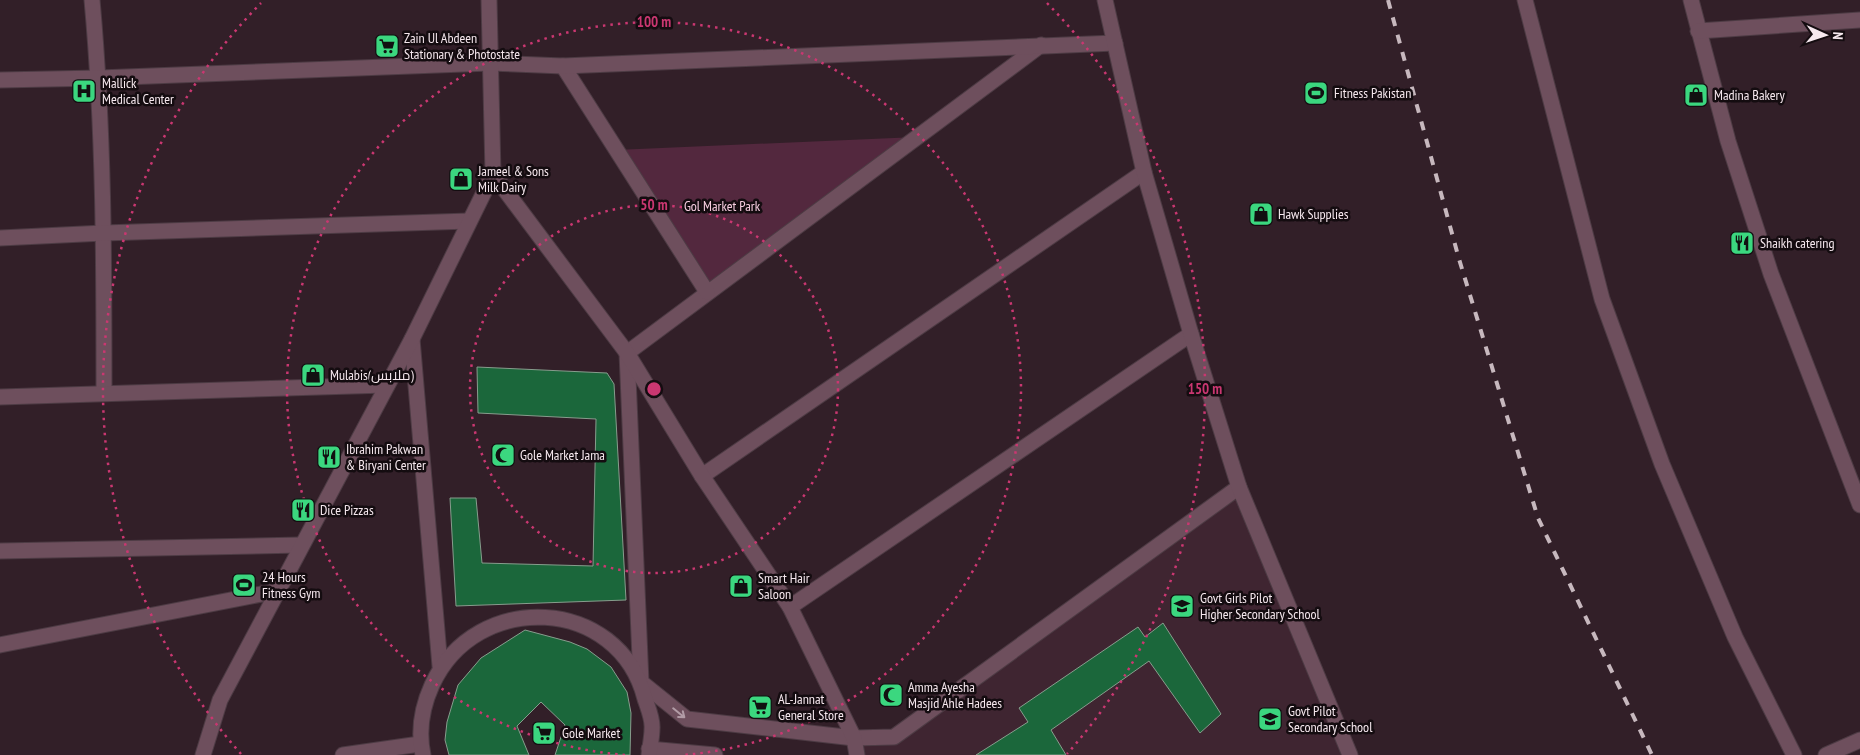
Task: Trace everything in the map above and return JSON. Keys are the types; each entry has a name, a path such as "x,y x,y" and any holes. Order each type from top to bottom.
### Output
{"street":[{"path":"92,0 99,78 104,233 104,393"},
{"path":"202,755 220,700 412,339 493,174 488,0"},
{"path":"1105,0 1144,172 1191,334 1239,487 1350,755"},
{"path":"1525,0 1602,300 1666,473 1735,638 1794,755"},
{"path":"1691,0 1728,141 1771,274 1860,504"},
{"path":"1698,31 1860,20"},
{"path":"0,80 490,63 563,66 1115,43"},
{"path":"627,353 1041,45"},
{"path":"563,66 707,292"},
{"path":"702,476 1144,172"},
{"path":"493,174 627,353 702,476 790,607 854,738 857,755"},
{"path":"0,238 469,222"},
{"path":"790,607 1191,334"},
{"path":"412,339 440,666"},
{"path":"627,353 641,682 653,728 649,752 715,755"},
{"path":"0,397 386,385"},
{"path":"343,755 421,749 423,703 440,666 477,632 514,618 555,617 582,625 616,648 641,682 687,719 854,738 894,737 1239,487"},
{"path":"0,552 301,545"},
{"path":"0,645 277,591"},
{"path":"1826,755 1860,740"}],"shaded area":[{"name":"Govt Girls Pilot Higher Secondary School","path":"1239,487 1350,755 857,755 854,738 894,737"}],"green space":[{"name":"Gol Market Park","path":"917,137 707,292 616,150"}],"building":[{"path":"477,367 607,373 614,384 626,600 456,606 450,498 476,498 482,563 593,566 596,419 478,413"},
{"path":"1163,623 1221,714 1200,733 1149,661 1051,730 1066,755 976,755 1028,722 1019,708 1138,627 1145,637"},
{"path":"525,630 570,642 587,649 611,667 627,692 631,713 630,755 555,755 565,725 541,702 517,726 529,755 449,755 445,740 447,722 458,685 481,658"}],"railway":[{"path":"1388,0 1459,259 1538,518 1652,755"}],"place":[{"name":"Zain Ul Abdeen Stationary & Photostate","path":"387,46"},
{"name":"Mallick Medical Center","path":"84,91"},
{"name":"Fitness Pakistan","path":"1316,93"},
{"name":"Madina Bakery","path":"1696,95"},
{"name":"Jameel & Sons Milk Dairy","path":"461,179"},
{"name":"Hawk Supplies","path":"1261,214"},
{"name":"Shaikh catering","path":"1742,243"},
{"name":"Mulabis(ملابس)","path":"313,375"},
{"name":"Gole Market Jama","path":"503,455"},
{"name":"Ibrahim Pakwan & Biryani Center","path":"329,457"},
{"name":"Dice Pizzas","path":"303,510"},
{"name":"24 Hours Fitness Gym","path":"244,585"},
{"name":"Smart Hair Saloon","path":"741,586"},
{"name":"Govt Girls Pilot Higher Secondary School","path":"1182,606"},
{"name":"Amma Ayesha Masjid Ahle Hadees","path":"891,695"},
{"name":"AL-Jannat General Store","path":"760,707"},
{"name":"Govt Pilot Secondary School","path":"1270,719"},
{"name":"Gole Market","path":"544,733"}]}
